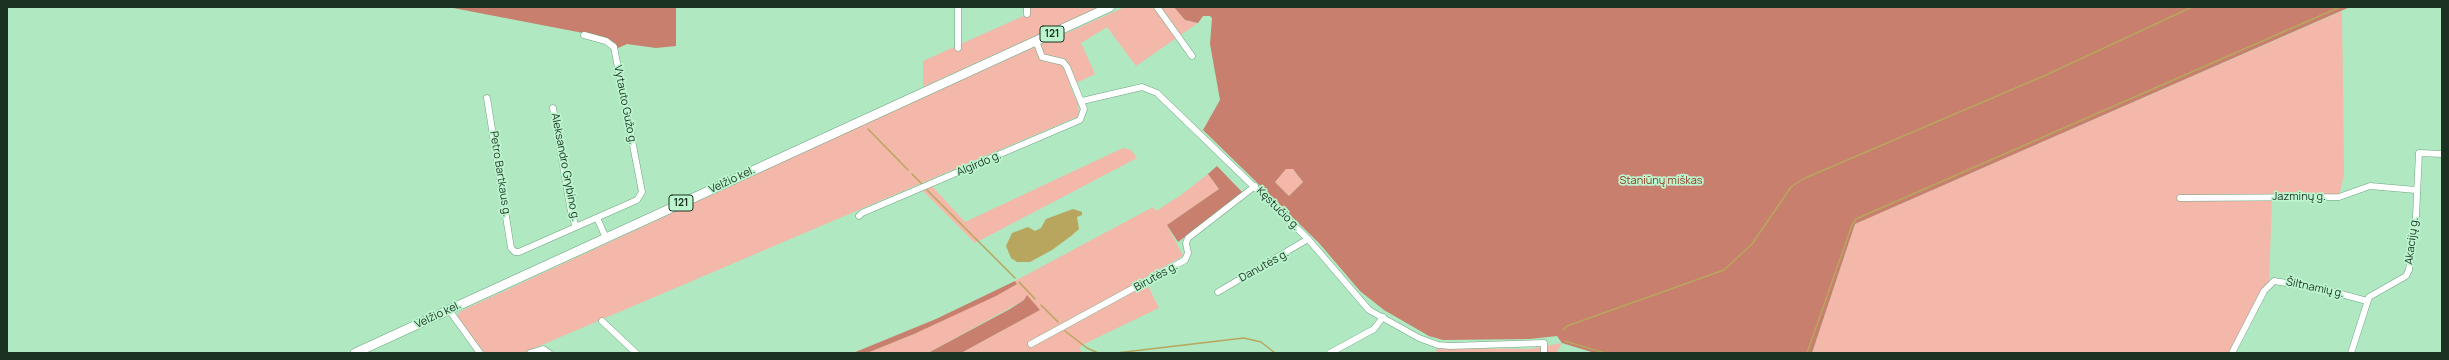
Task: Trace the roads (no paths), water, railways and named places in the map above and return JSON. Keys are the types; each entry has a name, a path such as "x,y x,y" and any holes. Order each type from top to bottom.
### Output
{"main road":[{"name":"Velžio kel.","path":"355,353 1110,7"}],"street":[{"path":"958,7 958,48"},
{"path":"1157,7 1192,56"},
{"name":"Vytauto Gužo g.","path":"584,35 606,41 614,47 641,195 637,200 598,218"},
{"path":"1036,41 1042,57 1066,64 1082,101"},
{"name":"Kęstučio g.","path":"1082,101 1142,87 1152,90 1255,186 1308,240 1369,310 1419,338 1438,345 1544,343 1544,353"},
{"name":"Petro Bartkaus g.","path":"488,98 513,250 519,252 576,227"},
{"name":"Algirdo g.","path":"859,216 862,213 1076,123 1084,114 1082,101"},
{"name":"Aleksandro Grybino g.","path":"554,108 571,212 576,227"},
{"name":"Akacijų g.","path":"2367,301 2373,294 2408,273 2415,221 2419,153 2442,154"},
{"name":"Birutės g.","path":"1032,344 1185,260 1188,253 1186,243 1188,238 1255,186"},
{"name":"Jazminų g.","path":"2180,198 2339,197 2370,186 2416,190"},
{"path":"576,227 598,218 606,238"},
{"name":"Danutės g.","path":"1218,292 1308,240"},
{"name":"Šiltnamių g.","path":"2232,353 2264,290 2274,281 2324,289 2367,301"},
{"path":"2351,353 2367,301"},
{"path":"449,310 480,353"},
{"path":"1330,353 1374,329 1382,317"},
{"path":"602,321 636,353"},
{"path":"530,353 543,349 549,353"}],"waterway":[{"path":"1563,330 1567,326 1724,270 1752,244 1791,187 1803,179 2046,75 2192,7"},
{"path":"1807,353 1852,225 1856,219 2340,7"},
{"path":"868,129 908,170"},
{"path":"912,174 922,184"},
{"path":"927,190 1015,278"},
{"path":"1019,282 1035,299"},
{"path":"1041,305 1058,322"},
{"path":"1065,331 1087,348 1098,353"},
{"path":"1116,353 1244,338 1261,342 1275,353"},
{"path":"1565,341 1605,353"}],"park label":[{"name":"Staniūnų miškas","path":"1661,181"}]}
